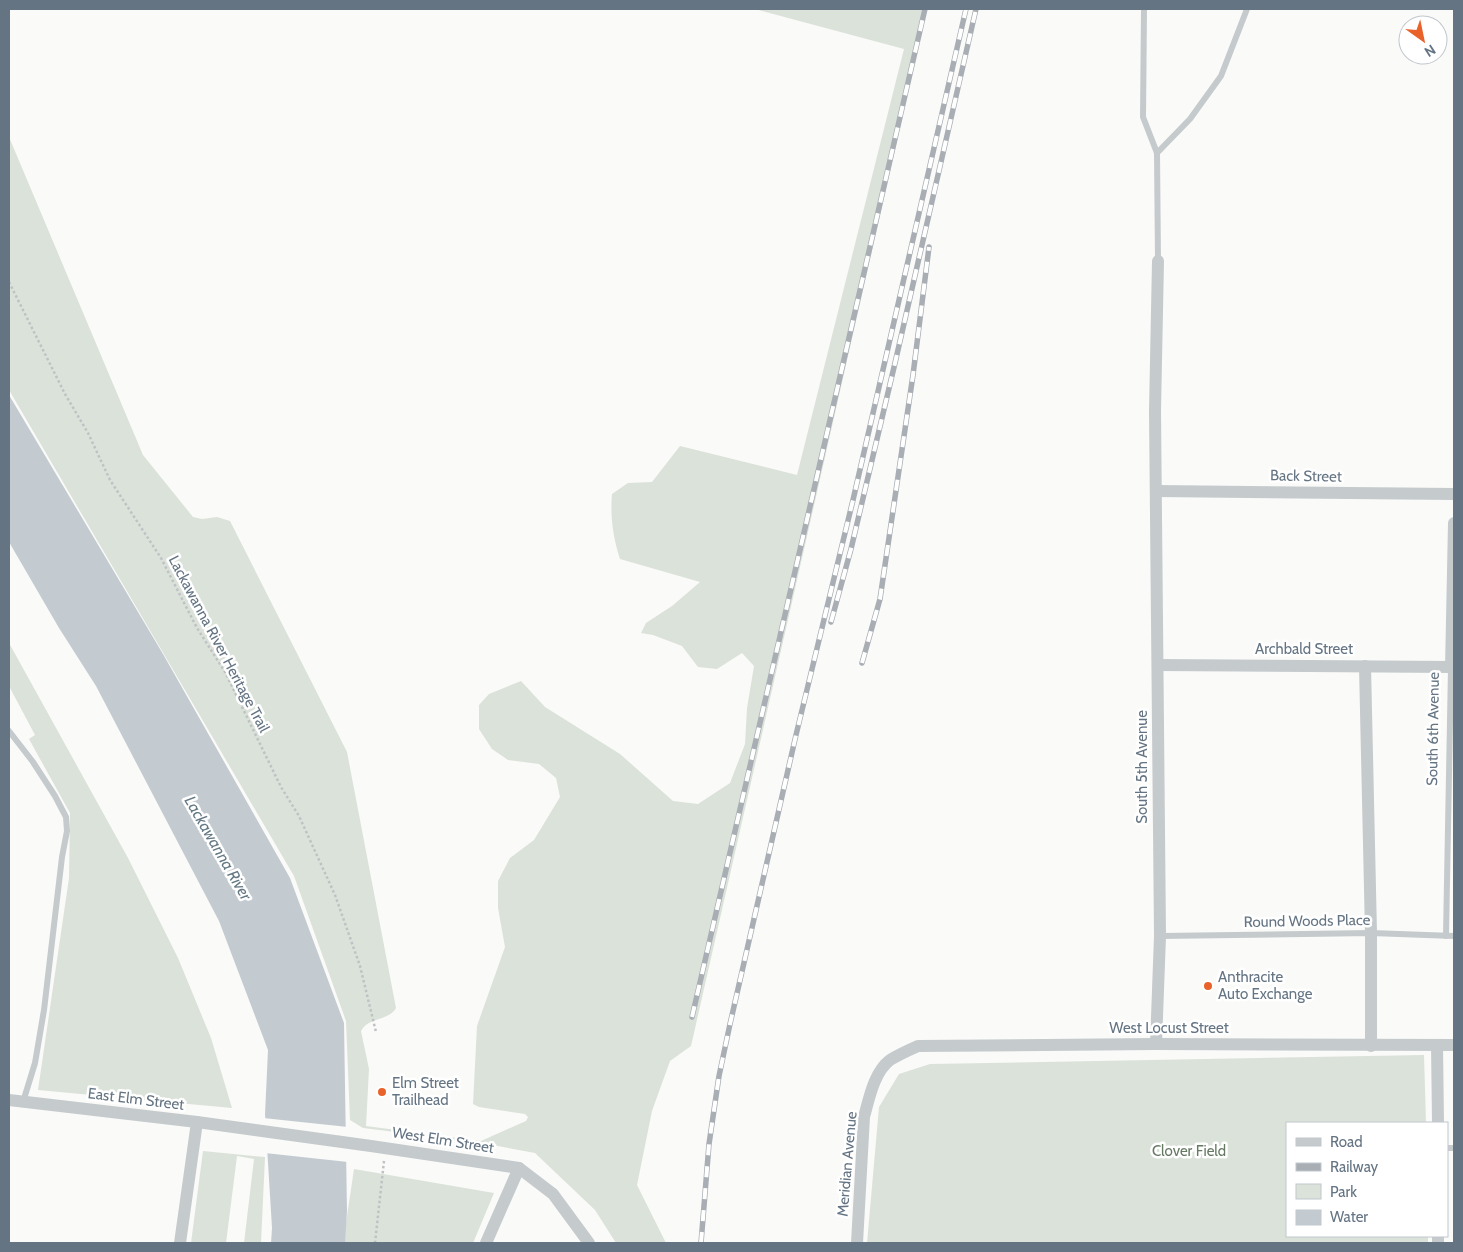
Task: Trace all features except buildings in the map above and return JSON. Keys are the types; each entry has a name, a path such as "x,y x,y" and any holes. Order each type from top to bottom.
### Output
{"street":[{"name":"South 5th Avenue","path":"1156,1044 1160,936 1155,411 1158,261"},
{"name":"Back Street","path":"1157,491 1454,494"},
{"name":"South 6th Avenue","path":"1452,667 1454,523"},
{"name":"Archbald Street","path":"1158,665 1452,667"},
{"path":"1365,666 1371,1046"},
{"name":"West Locust Street","path":"888,1061 918,1046 1156,1044 1454,1045"},
{"path":"1437,1045 1438,1122"},
{"name":"Meridian Avenue","path":"857,1243 864,1117 877,1077 888,1061"},
{"name":"East Elm Street","path":"9,1100 259,1131"},
{"path":"180,1243 197,1122"},
{"name":"West Elm Street","path":"259,1131 519,1168 553,1194 589,1243"},
{"path":"486,1243 519,1168"}],"lane":[{"path":"1144,9 1143,117 1157,154 1158,261"},
{"path":"1157,154 1190,119 1220,76 1247,9"},
{"name":"South 6th Avenue","path":"1446,936 1452,667"},
{"path":"9,731 55,796 66,817 67,831 62,857 44,1010 35,1063 23,1102"},
{"name":"Round Woods Place","path":"1160,936 1370,933 1454,936"}],"path":[{"name":"Lackawanna River Heritage Trail","path":"9,282 65,394 88,433 110,480 161,558 197,628 225,672 281,787 299,816 334,895 354,948 376,1032"},
{"path":"375,1243 385,1148"}],"green space":[{"path":"755,9 927,9 691,1046 670,1061 652,1111 637,1185 666,1243 616,1243 595,1210 535,1153 476,1142 363,1128 350,1120 346,1021 294,876 9,390 9,137 143,455 193,517 202,519 217,517 230,521 347,752 396,1008 389,1015 368,1023 361,1031 369,1069 366,1126 481,1141 526,1121 528,1117 525,1114 479,1107 473,1104 477,1026 505,947 498,908 498,881 510,858 534,840 560,797 556,778 539,764 508,760 492,749 479,729 479,705 489,694 521,681 545,707 620,754 673,801 698,804 730,783 745,744 747,708 754,666 742,653 717,669 698,667 682,646 653,635 641,633 646,623 672,606 700,582 620,559 611,510 612,494 628,483 652,482 680,446 797,475 904,49"},
{"path":"9,643 128,858 178,958 211,1038 232,1108 38,1090 69,878 70,813 29,739 35,735 9,686"},
{"name":"Clover Field","path":"1424,1055 1426,1122 1286,1122 1286,1237 1428,1237 1428,1243 867,1243 879,1107 899,1074 930,1064"},
{"path":"203,1151 265,1157 261,1243 244,1243 254,1159 237,1156 226,1243 191,1243"},
{"path":"354,1169 494,1193 473,1243 343,1243"}],"water":[{"name":"Lackawanna River","path":"9,395 163,654 290,878 344,1023 347,1211 345,1243 271,1243 272,1228 265,1114 268,1050 219,921 96,686 59,628 9,542"}],"pier":[{"path":"263,1118 348,1127 348,1162 265,1153"}],"railway":[{"path":"692,1017 925,9"},
{"path":"701,1243 709,1144 719,1076 730,1024 966,9"},
{"path":"831,622 851,549 895,363 976,9"},
{"path":"862,663 880,599 913,375 929,247"}],"place":[{"name":"Anthracite Auto Exchange","path":"1208,986"},
{"name":"Elm Street Trailhead","path":"382,1092"}]}
